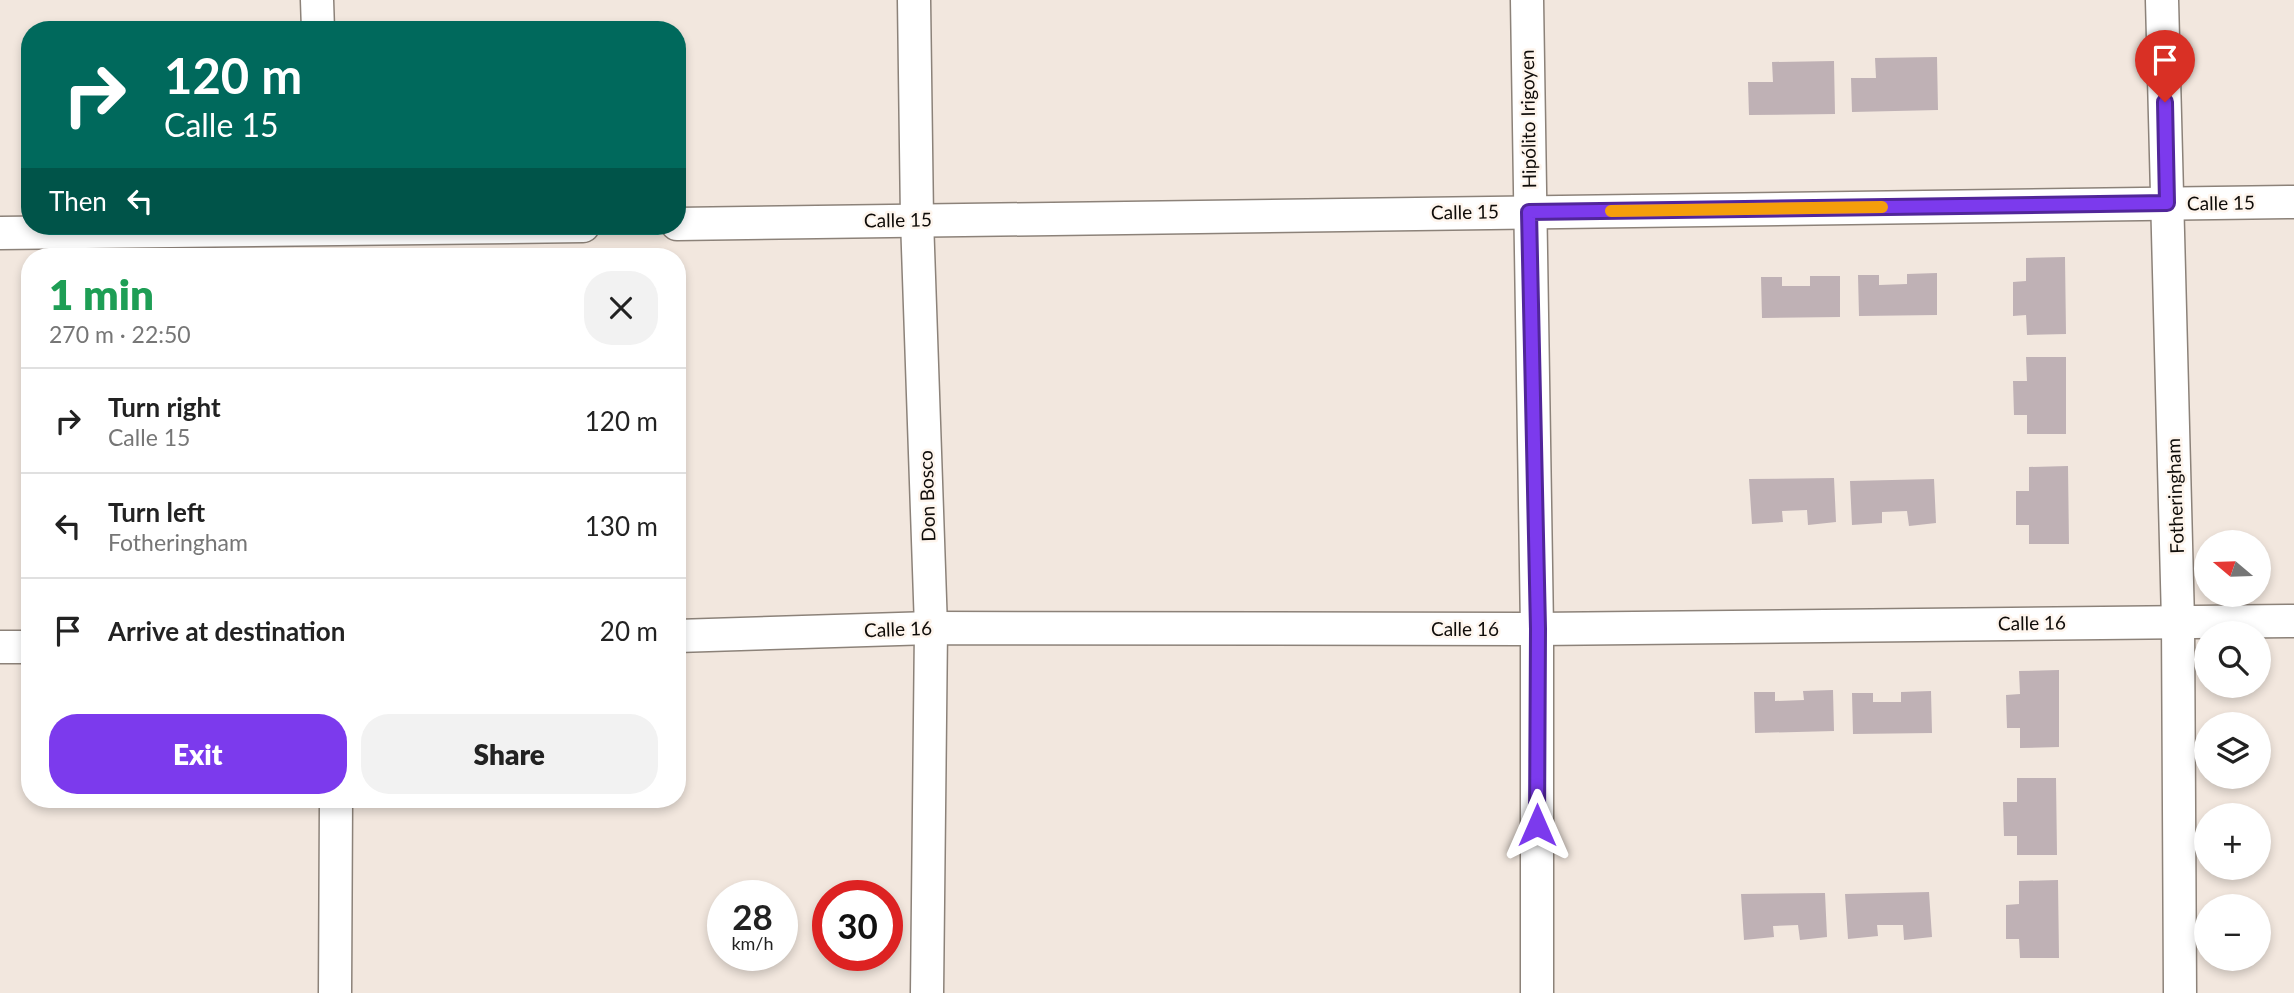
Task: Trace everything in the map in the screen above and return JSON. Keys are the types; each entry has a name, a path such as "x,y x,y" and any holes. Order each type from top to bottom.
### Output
{"street":[{"path":"317,0 318,21"},
{"name":"Don Bosco","path":"914,0 917,219 931,628 927,993"},
{"name":"Hipólito Irigoyen","path":"1527,0 1538,629 1537,993"},
{"name":"Fotheringham","path":"2162,0 2178,621 2180,993"},
{"name":"Calle 15","path":"686,224 2294,202"},
{"path":"0,233 21,233"},
{"path":"128,235 321,238 386,235"},
{"name":"Calle 16","path":"686,636 931,628 1538,629 2294,621"},
{"path":"0,647 21,647"},
{"path":"335,993 336,808"}],"building":[{"path":"1937,57 1938,110 1852,112 1851,78 1876,78 1875,58"},
{"path":"1834,61 1835,114 1749,115 1748,82 1773,82 1772,62"},
{"path":"2065,257 2066,334 2027,335 2026,315 2013,316 2013,282 2026,281 2026,258"},
{"path":"1937,273 1937,315 1859,316 1858,275 1879,275 1879,285 1907,284 1907,274"},
{"path":"1810,276 1840,276 1840,317 1762,318 1761,277 1782,277 1782,286 1810,286"},
{"path":"2026,357 2066,357 2066,434 2027,434 2027,415 2014,415 2013,381 2027,381"},
{"path":"2068,466 2069,544 2029,544 2029,525 2016,525 2016,491 2029,491 2029,467"},
{"path":"1834,478 1836,522 1808,525 1807,510 1782,511 1783,522 1752,524 1749,479"},
{"path":"1934,479 1936,523 1909,526 1907,511 1882,512 1882,523 1852,525 1850,481"},
{"path":"2059,670 2059,747 2020,748 2020,728 2007,728 2006,695 2020,694 2019,671"},
{"path":"1833,690 1834,731 1755,733 1754,692 1775,692 1775,701 1804,700 1803,691"},
{"path":"1931,691 1932,733 1853,734 1852,693 1873,693 1873,702 1901,702 1901,692"},
{"path":"2017,778 2056,778 2057,855 2017,855 2017,836 2004,836 2003,802 2017,802"},
{"path":"2058,880 2059,958 2020,958 2019,939 2006,939 2006,905 2019,904 2019,881"},
{"path":"1929,892 1932,937 1904,940 1903,925 1877,925 1878,936 1848,939 1845,894"},
{"path":"1825,893 1827,937 1800,940 1798,925 1773,926 1774,937 1744,940 1741,894"}],"slow traffic":[{"path":"1611,211 1882,207"}],"route":[{"path":"1537,825 1538,629 1529,212 2167,203 2165,102"}]}
